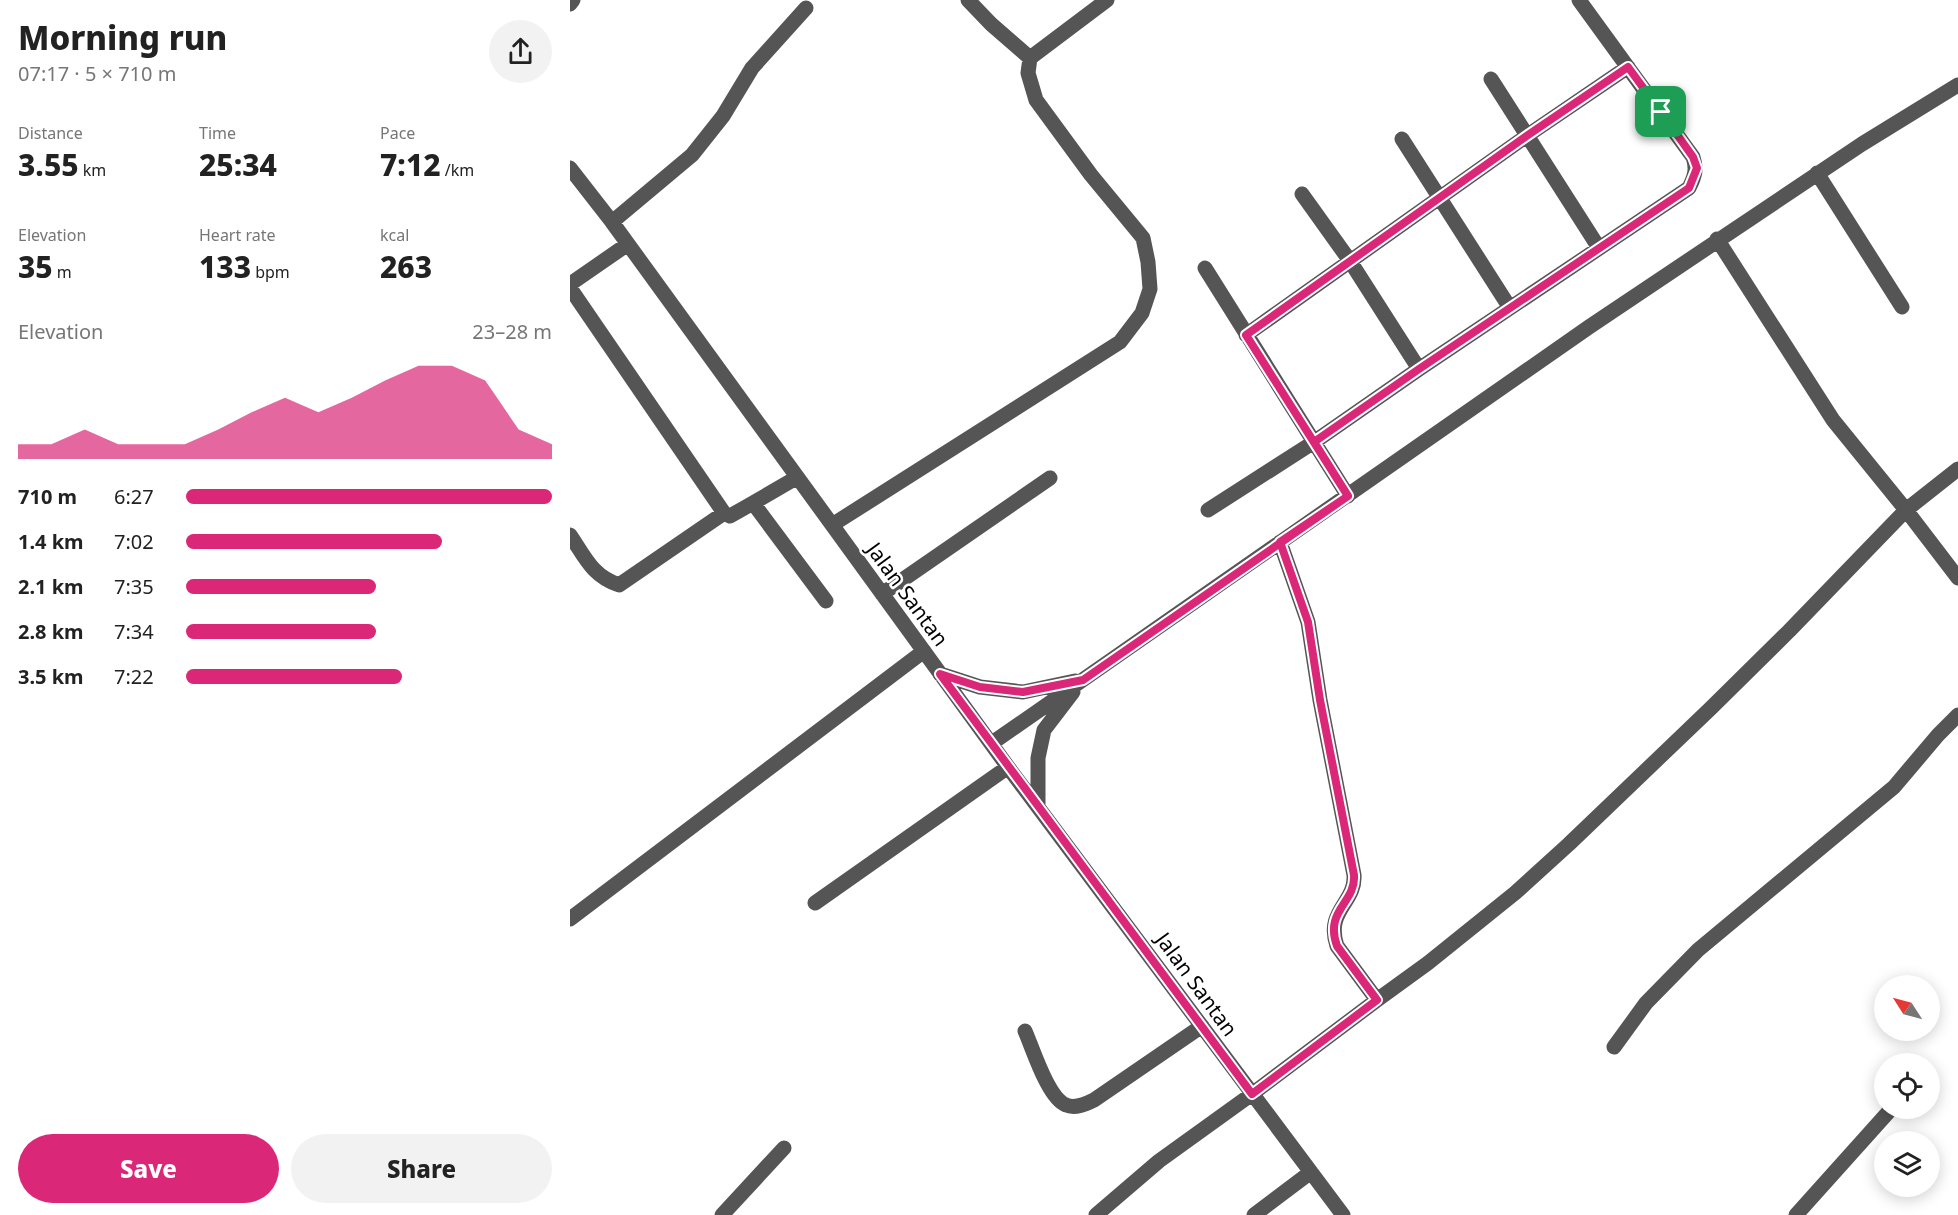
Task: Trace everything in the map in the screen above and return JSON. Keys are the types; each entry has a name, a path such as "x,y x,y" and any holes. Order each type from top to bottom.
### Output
{"street":[{"path":"968,0 991,24 1030,58"},
{"path":"832,525 1120,342 1142,313 1150,289 1143,238 1091,176 1036,100 1028,73 1030,58 1107,0"},
{"path":"1208,510 1314,442 1689,188 1697,168 1693,157 1579,0"},
{"path":"612,222 692,155 723,116 752,68 806,8"},
{"path":"1246,335 1628,67"},
{"path":"1491,79 1599,248"},
{"path":"992,743 1717,239 1958,85"},
{"path":"1402,139 1510,308"},
{"name":"Jalan Santan","path":"570,168 612,222 1008,767 1344,1215"},
{"path":"1817,173 1902,307"},
{"path":"1302,194 1350,261 1419,369"},
{"path":"1717,239 1833,420 1958,578"},
{"path":"627,244 570,286 724,513 730,516 796,478"},
{"path":"1205,268 1348,496"},
{"path":"1096,1215 1159,1161 1457,941 1515,893 1790,631 1906,510 1958,469"},
{"path":"882,594 1050,478"},
{"path":"753,503 826,601"},
{"path":"570,534 595,572 606,581 619,585 724,513"},
{"path":"1280,542 1308,622 1320,700 1354,875 1353,887 1338,910 1333,930 1334,938 1337,946 1377,1000"},
{"path":"570,919 924,651"},
{"path":"940,674 980,687 1023,692 1083,680"},
{"path":"1038,806 1038,758 1044,730 1083,680"},
{"path":"1614,1047 1646,1003 1698,950 1894,787 1958,715"},
{"path":"815,903 1008,767"},
{"path":"1025,1031 1056,1096 1067,1106 1075,1106 1094,1100 1202,1026"},
{"path":"1796,1215 1882,1119"},
{"path":"722,1215 784,1148"},
{"path":"1254,1215 1311,1172"}],"route":[{"path":"1661,112 1628,67 1246,335 1348,496 1280,542 1308,622 1320,700 1354,875 1355,883 1351,892 1338,910 1333,930 1334,938 1337,946 1377,1000 1252,1094 940,674 980,687 1023,692 1083,680 1280,542 1348,496 1314,442 1689,188 1697,168 1693,157 1661,112"}]}
